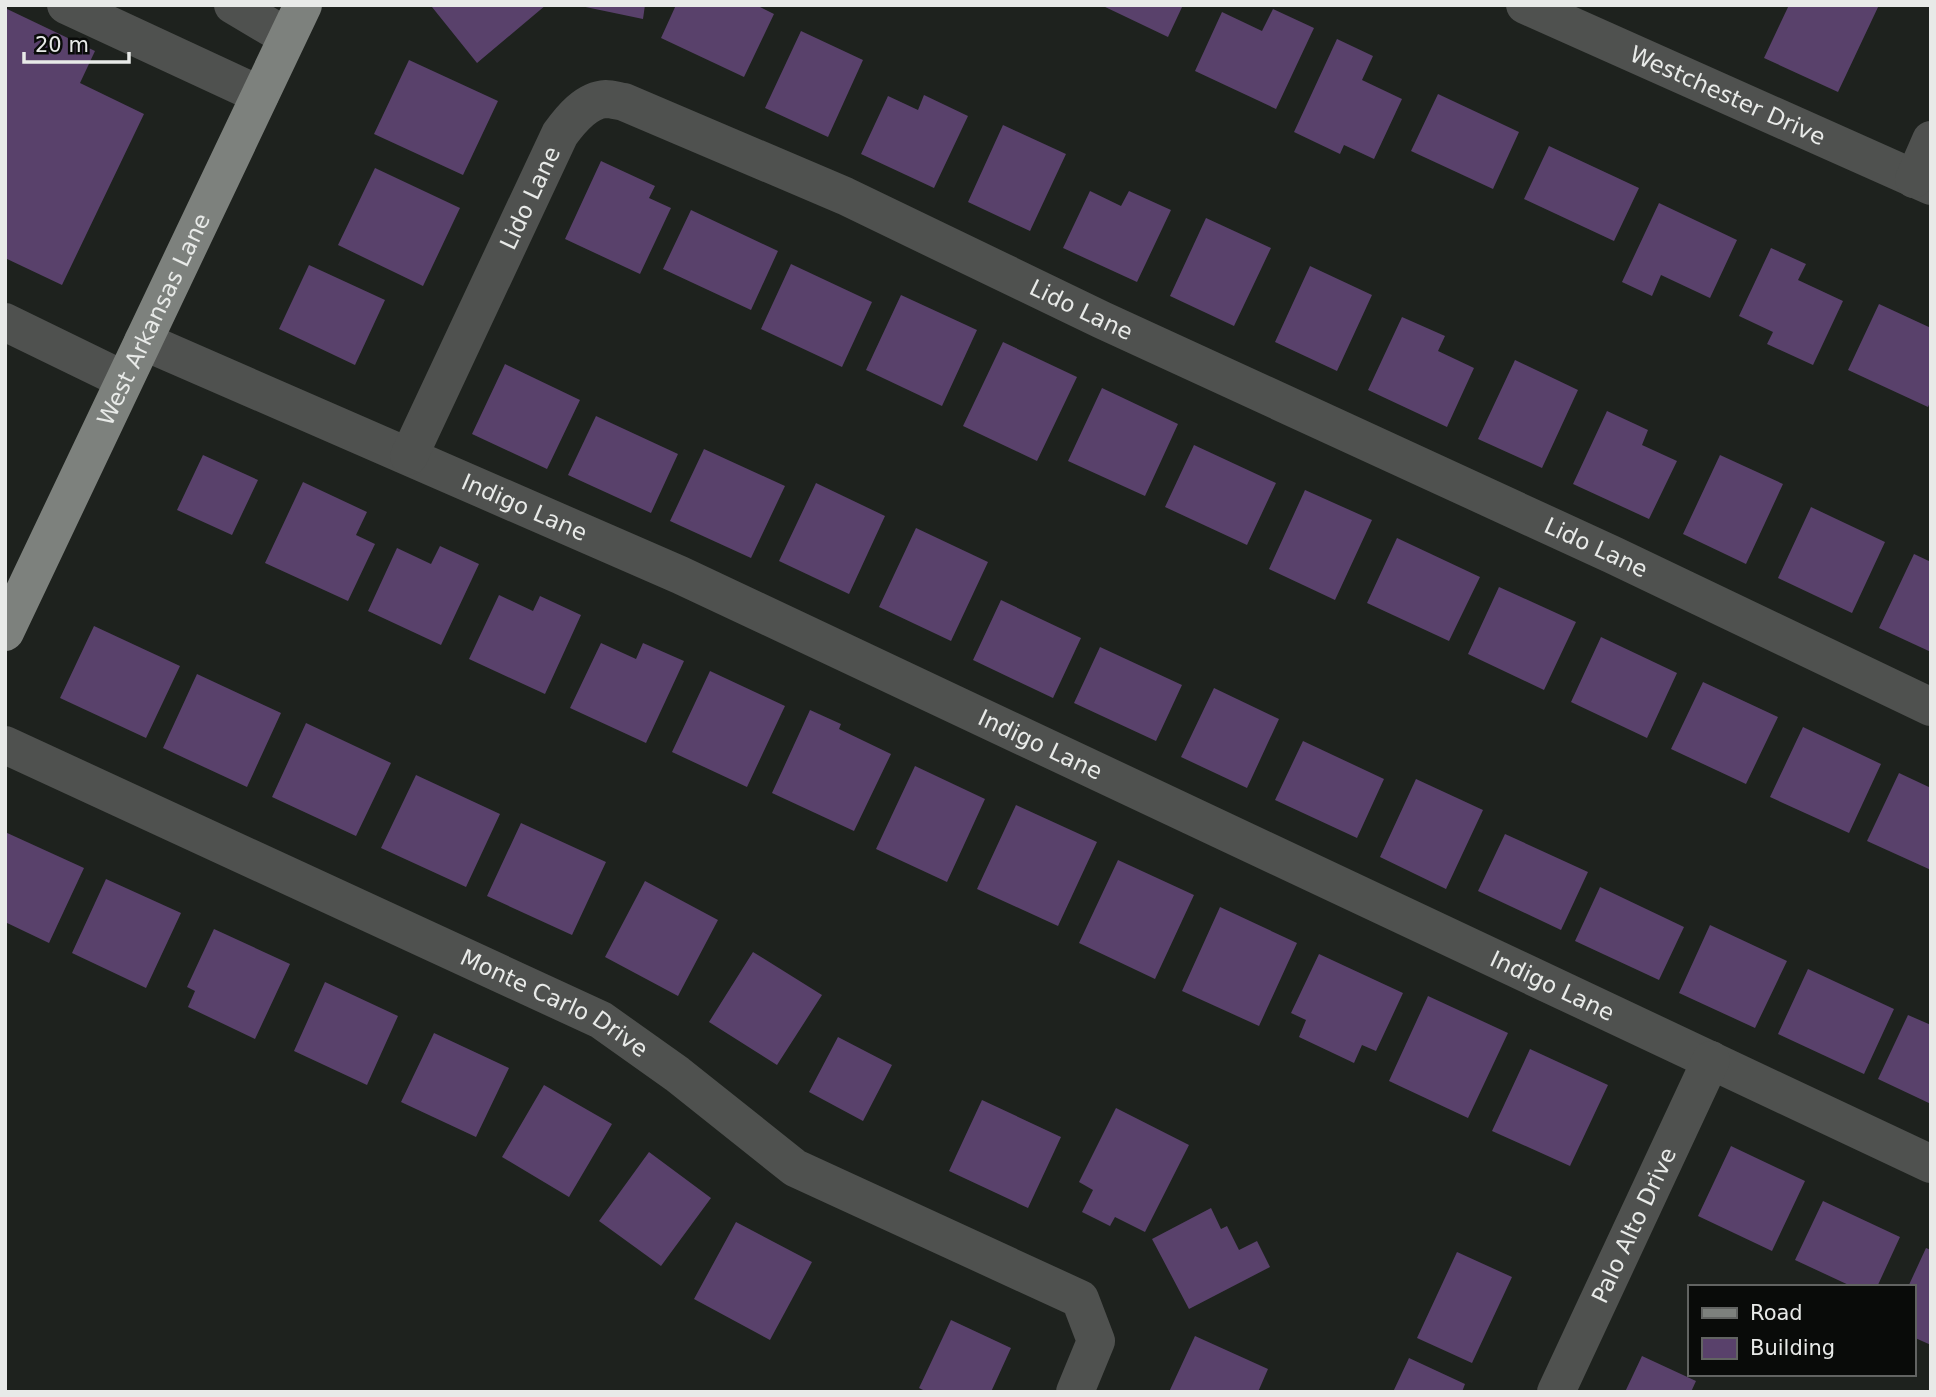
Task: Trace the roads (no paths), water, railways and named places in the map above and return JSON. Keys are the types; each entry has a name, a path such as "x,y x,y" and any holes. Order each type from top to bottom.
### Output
{"main road":[{"name":"West Arkansas Lane","path":"5,632 295,21"}],"street":[{"path":"66,5 260,95"},
{"path":"233,5 295,21"},
{"name":"Westchester Drive","path":"1525,5 1922,182"},
{"name":"Lido Lane","path":"409,456 560,134 575,114 593,103 604,99 624,102 845,196 1102,320 1613,555 1931,707"},
{"path":"1922,182 1931,140"},
{"path":"5,322 124,380"},
{"name":"Indigo Lane","path":"143,341 680,575 1931,1164"},
{"name":"Monte Carlo Drive","path":"5,745 600,1020 677,1074 795,1168 1080,1299 1096,1341 1075,1392"},
{"name":"Palo Alto Drive","path":"1556,1392 1711,1060"}]}
